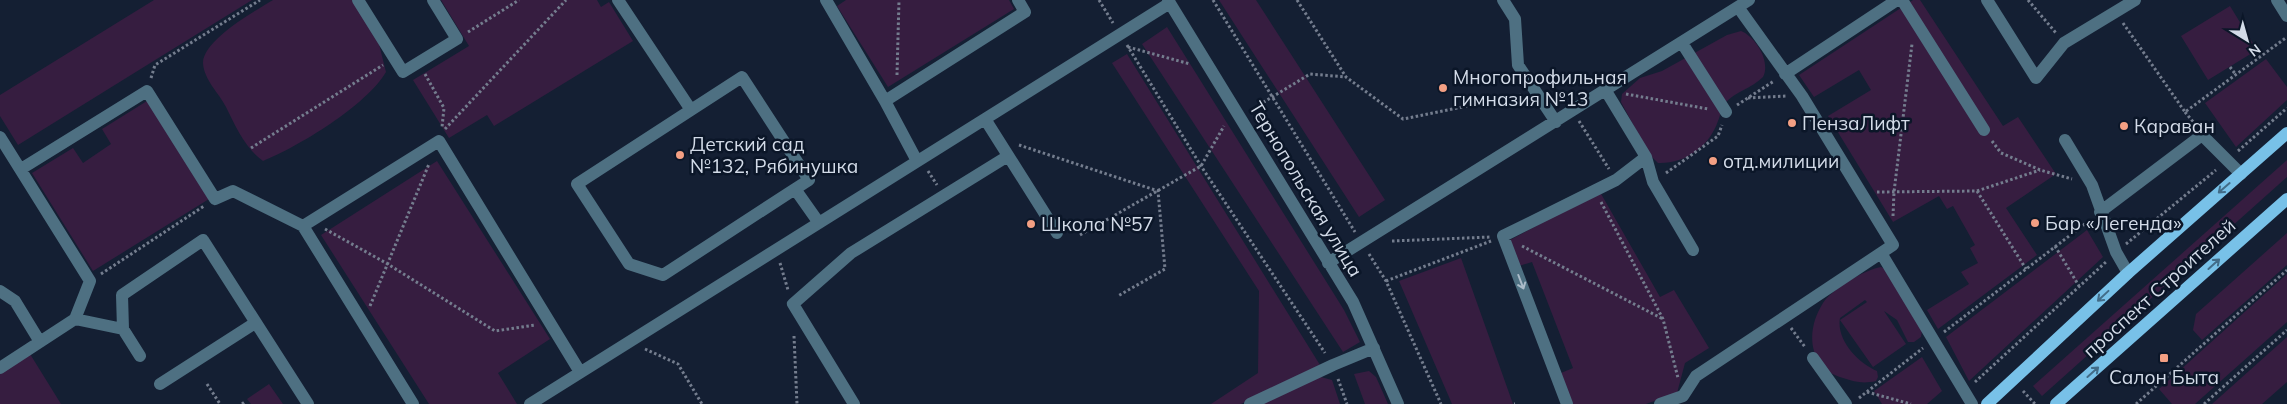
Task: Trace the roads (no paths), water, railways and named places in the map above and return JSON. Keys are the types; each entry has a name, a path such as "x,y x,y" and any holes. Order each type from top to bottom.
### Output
{"main road":[{"name":"проспект Строителей","path":"1987,404 2128,273 2287,133"},
{"name":"проспект Строителей","path":"2056,404 2287,200"}],"street":[{"path":"358,0 403,72 457,39 433,0"},
{"path":"618,0 691,110"},
{"path":"826,0 919,160"},
{"path":"885,101 1025,12 1018,0"},
{"path":"1503,0 1515,19 1518,65 1556,122"},
{"path":"1785,74 1897,0"},
{"path":"1902,0 1984,130"},
{"path":"1987,0 2036,78 2064,43 2135,0"},
{"path":"2277,0 2287,15"},
{"path":"530,404 1120,35 1169,2"},
{"name":"Тернопольская улица","path":"1169,2 1353,302 1398,404"},
{"path":"1328,262 1573,112 1744,3 1785,74 1802,96 1893,245 1696,376 1683,396 1660,404"},
{"path":"1682,43 1726,112"},
{"path":"742,77 809,180 795,189 663,275 629,264 577,184 742,77"},
{"path":"21,169 147,91 215,199 233,191 307,224 413,404"},
{"path":"1606,91 1646,157 1653,182 1693,250"},
{"path":"984,119 1057,233"},
{"path":"2100,212 2202,135 2241,174"},
{"path":"0,137 90,281 75,320 0,368"},
{"path":"307,224 439,140 580,372"},
{"path":"2064,140 2092,185 2100,212 2116,252 2128,273"},
{"path":"854,404 793,304 852,253 1008,156"},
{"path":"1567,404 1503,236 1616,180 1646,157"},
{"path":"795,189 819,223"},
{"path":"140,356 123,329 122,294 203,240 308,404"},
{"path":"1881,253 1972,404"},
{"path":"0,291 15,301 40,342"},
{"path":"75,320 123,329"},
{"path":"160,384 255,323"},
{"path":"1250,404 1332,364 1374,348"},
{"path":"1813,358 1846,404"}],"place":[{"name":"Многопрофильная гимназия №13","path":"1443,88"},
{"name":"ПензаЛифт","path":"1792,123"},
{"name":"Караван","path":"2124,126"},
{"name":"Детский сад №132, Рябинушка","path":"680,155"},
{"name":"отд.милиции","path":"1713,161"},
{"name":"Бар «Легенда»","path":"2035,223"},
{"name":"Школа №57","path":"1031,224"},
{"name":"Салон Быта","path":"2164,358"}]}
